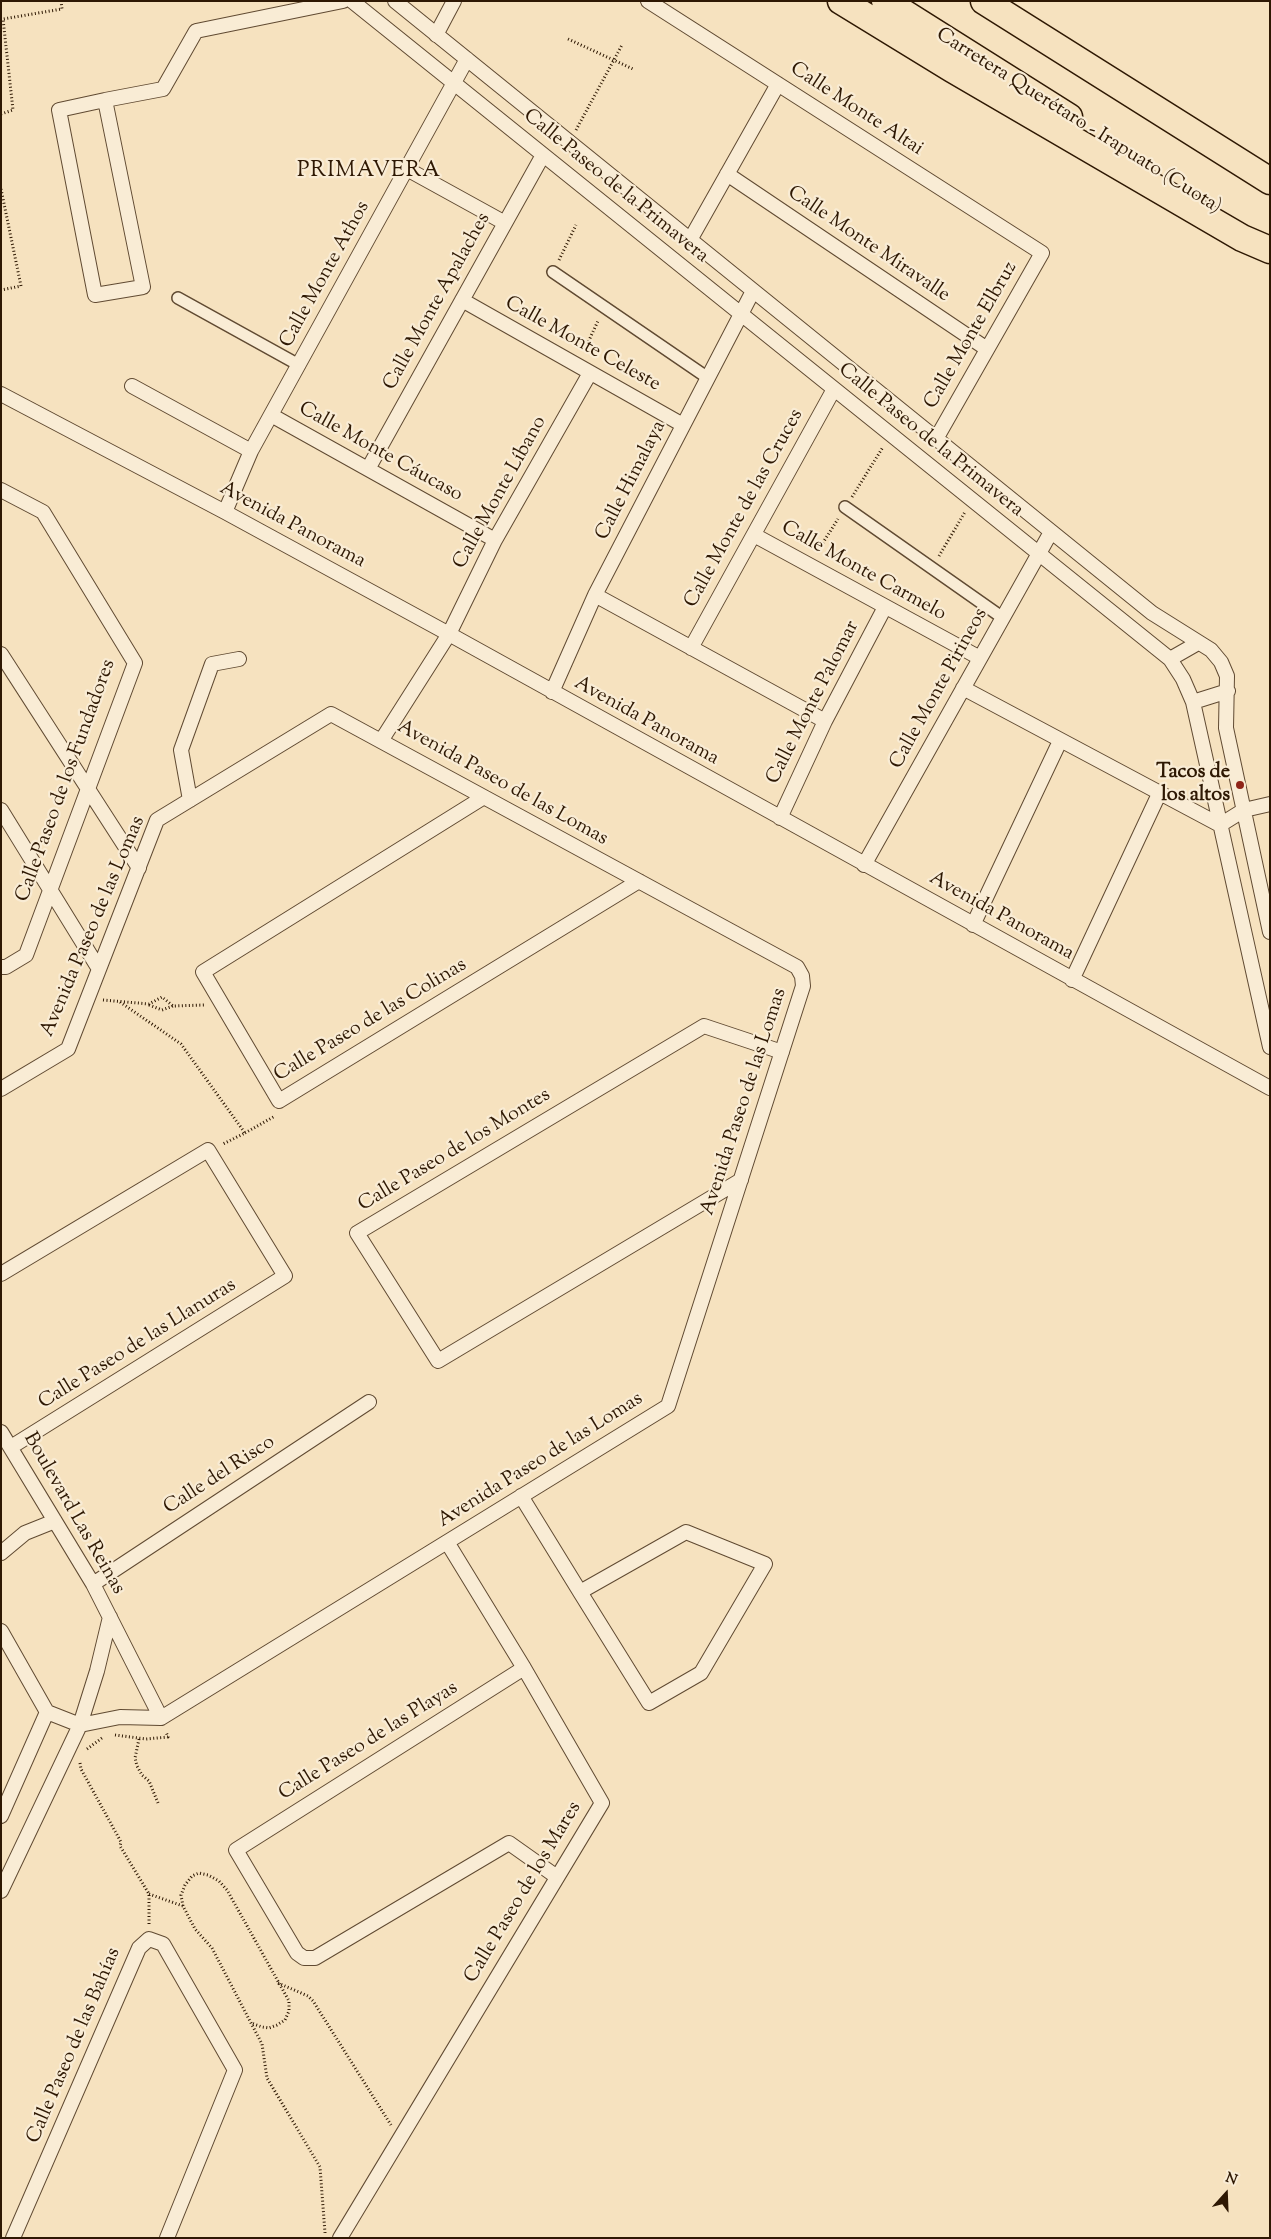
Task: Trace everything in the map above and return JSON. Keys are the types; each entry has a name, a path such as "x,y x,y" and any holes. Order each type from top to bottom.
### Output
{"highway":[{"path":"841,1 952,69 1236,234 1270,250"},
{"name":"Carretera Querétaro - Irapuato (Cuota)","path":"885,1 1270,243"},
{"path":"984,1 1270,181"}],"street":[{"path":"105,100 143,287 95,295 59,110 105,100 162,89 196,31 343,1"},
{"name":"Calle Paseo de la Primavera","path":"352,1 1170,659 1183,679 1193,702 1270,1048"},
{"name":"Calle Paseo de la Primavera","path":"395,1 1152,613 1211,650 1221,662 1227,676 1226,728 1270,932"},
{"path":"436,35 454,1"},
{"name":"Calle Monte Altai","path":"648,1 1042,253"},
{"name":"Calle Monte Athos","path":"225,512 251,451 467,59"},
{"path":"690,240 778,84"},
{"name":"Calle Monte Apalaches","path":"368,469 543,155"},
{"path":"406,169 505,222"},
{"name":"Calle Monte Miravalle","path":"727,174 987,349"},
{"name":"Calle Monte Elbruz","path":"936,439 1042,253"},
{"path":"553,272 708,378"},
{"name":"Calle Himalaya","path":"552,692 595,595 753,291"},
{"path":"178,298 299,365"},
{"name":"Calle Monte Celeste","path":"462,300 683,425"},
{"name":"Calle Monte Líbano","path":"381,741 449,634 495,540 590,373"},
{"path":"132,386 251,451"},
{"name":"Calle Monte de las Cruces","path":"691,648 834,389"},
{"name":"Avenida Panorama","path":"1,394 225,512 449,634 1270,1088"},
{"name":"Calle Monte Cáucaso","path":"271,415 495,540"},
{"name":"Calle Paseo de los Fundadores","path":"1,490 43,512 135,663 26,955 1,968"},
{"path":"845,507 1003,618"},
{"name":"Calle Monte Pirineos","path":"864,865 1051,532"},
{"name":"Calle Monte Carmelo","path":"754,535 980,658"},
{"path":"595,595 825,721"},
{"name":"Calle Monte Palomar","path":"780,818 825,721 885,607"},
{"path":"1170,659 1198,642"},
{"path":"1,654 139,868"},
{"path":"190,800 181,750 212,664 239,658"},
{"path":"963,688 1220,825 1244,810 1270,804"},
{"path":"1193,702 1228,691"},
{"name":"Avenida Paseo de las Lomas","path":"1,1088 68,1049 157,820 331,714 797,967 802,976 803,986 668,1406 161,1718"},
{"path":"973,925 1060,740"},
{"path":"1072,980 1159,794"},
{"name":"Calle Paseo de las Colinas","path":"484,797 203,972 279,1101 639,881"},
{"path":"1,810 99,969"},
{"name":"Calle Paseo de los Montes","path":"741,1180 438,1361 357,1233 704,1026 782,1052"},
{"path":"1,1274 208,1150"},
{"name":"Calle Paseo de las Llanuras","path":"11,1447 285,1276 208,1150"},
{"name":"Calle del Risco","path":"93,1584 369,1402"},
{"name":"Boulevard Las Reinas","path":"1,1432 93,1584 161,1718"},
{"path":"521,1496 580,1592 650,1703 702,1674 765,1564 686,1532 580,1592"},
{"path":"1,1554 25,1533 55,1521"},
{"name":"Calle Paseo de los Mares","path":"340,2238 602,1803 524,1668 447,1542"},
{"name":"Boulevard Las Reinas","path":"1,1891 80,1725 97,1671 110,1617"},
{"path":"1,1631 47,1712 80,1725 120,1718 161,1718"},
{"name":"Calle Paseo de las Playas","path":"524,1668 236,1850 297,1953 304,1958 315,1958 509,1843 557,1877"},
{"path":"1,1816 47,1712"},
{"name":"Calle Paseo de las Bahías","path":"13,2238 139,1948 149,1939 163,1944 235,2070 167,2238"}],"path":[{"path":"1,114 13,110 2,19 62,9 60,1"},
{"path":"568,39 633,69"},
{"path":"570,142 622,45"},
{"path":"1,64 7,63"},
{"path":"1,188 21,286 1,290"},
{"path":"553,272 576,225"},
{"path":"577,365 605,307"},
{"path":"933,567 972,500"},
{"path":"149,1004 162,997 173,1006"},
{"path":"87,999 149,1004 162,1010 173,1006 221,1005"},
{"path":"120,1002 181,1044 245,1133"},
{"path":"208,1150 245,1133 278,1114 279,1101"},
{"path":"110,1735 139,1739 168,1737 161,1718"},
{"path":"83,1754 91,1744 105,1737"},
{"path":"139,1739 135,1758 137,1766 142,1775 149,1781 158,1803"},
{"path":"80,1762 81,1769 121,1842 120,1846 149,1894 149,1939"},
{"path":"251,2023 269,2028 285,2020 289,2011 289,2002 227,1890 208,1875 199,1873 192,1876 185,1884 181,1895 183,1906 195,1928 212,1948 251,2023 262,2044 267,2078 320,2168 325,2238"},
{"path":"149,1894 183,1906"},
{"path":"278,1982 308,1996 313,2001 400,2138"}],"place":[{"name":"Tacos de los altos","path":"1240,785"}],"district":[{"name":"PRIMAVERA","path":"369,172"}]}
